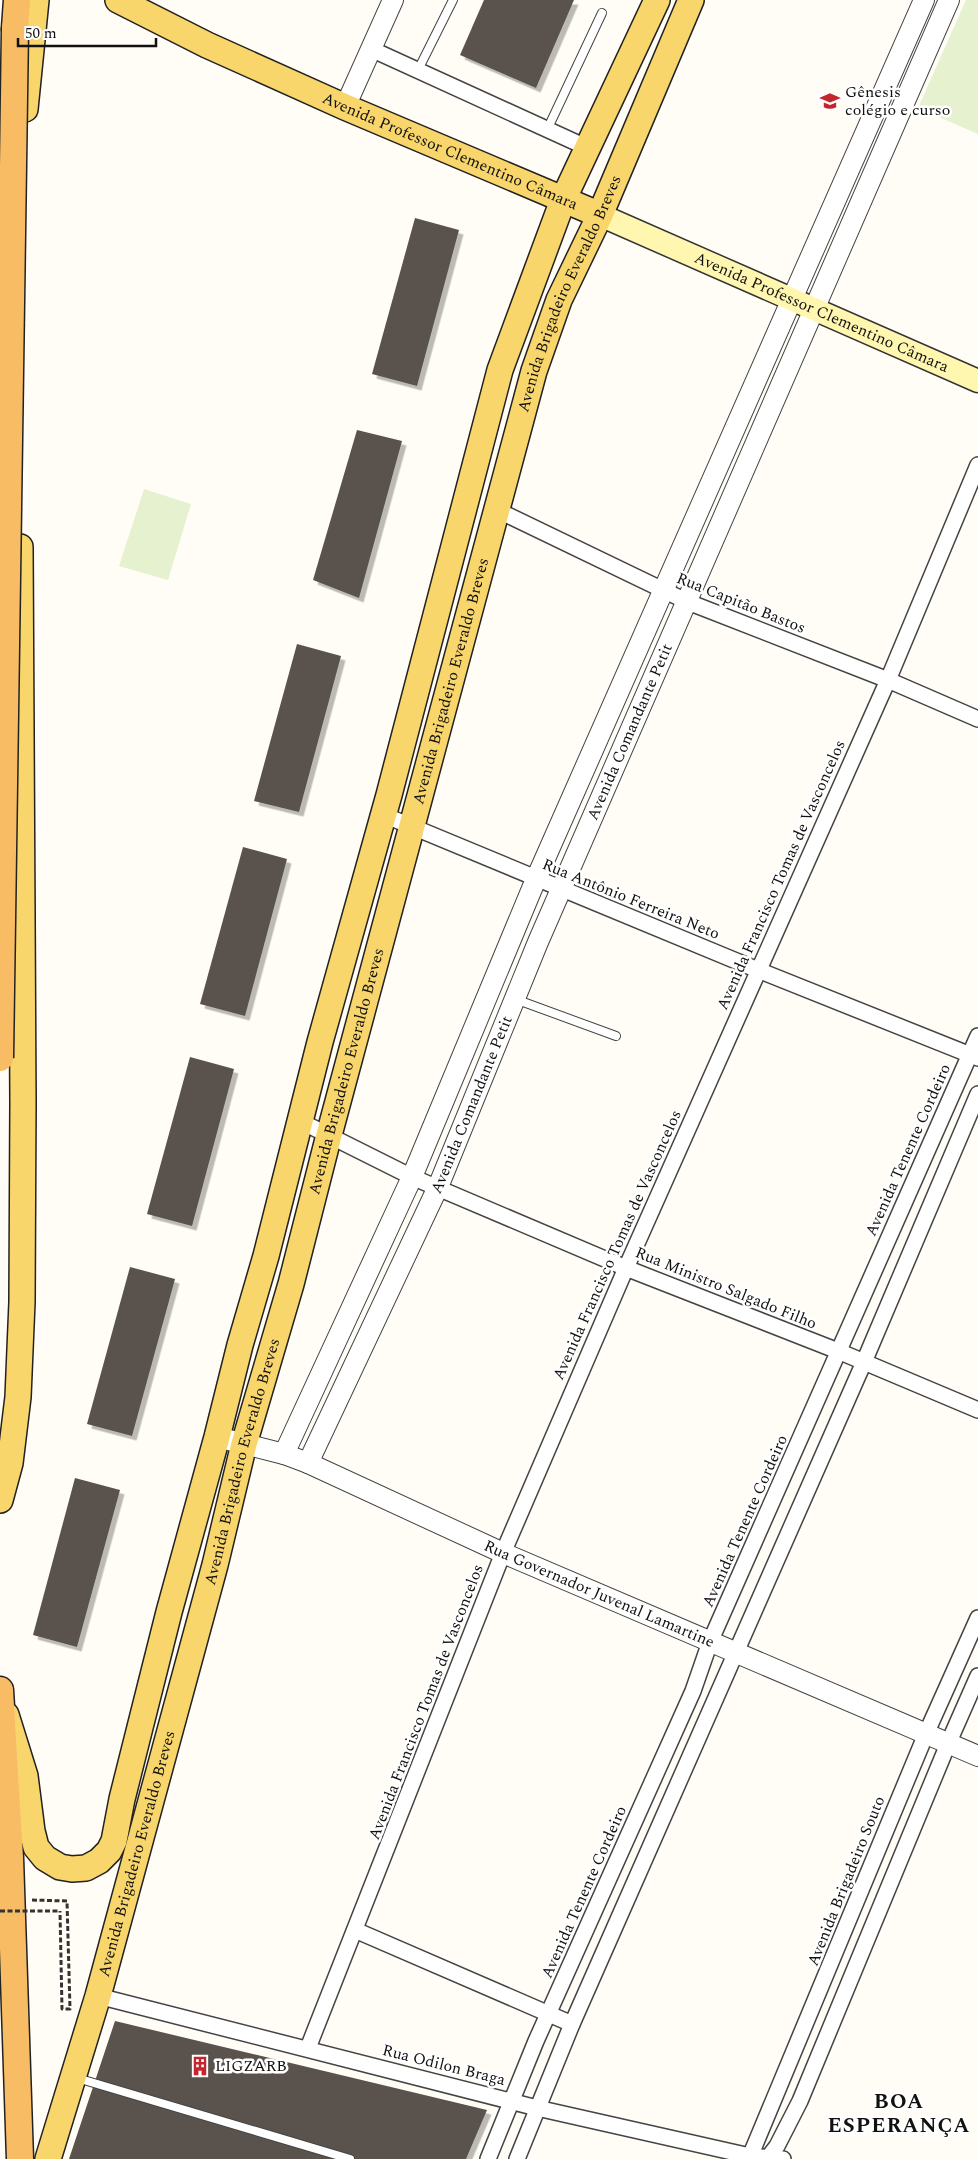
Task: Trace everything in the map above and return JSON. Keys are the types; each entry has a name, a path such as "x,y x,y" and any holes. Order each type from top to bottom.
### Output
{"highway":[{"path":"0,1076 15,28 18,0"},
{"path":"0,1695 5,1905 20,2159"}],"main road":[{"path":"0,1500 10,1463 18,1396 22,1302 23,1083 10,456 19,381 21,158 36,0"},
{"name":"Avenida Brigadeiro Everaldo Breves","path":"0,1695 25,1776 32,1832 36,1847 44,1858 60,1867 72,1869 86,1868 99,1861 108,1852 114,1841 122,1799 169,1612 384,815 500,370 563,200 657,0"},
{"name":"Avenida Brigadeiro Everaldo Breves","path":"48,2159 98,1996 215,1565 244,1444 291,1284 495,509 534,371 559,300 600,215 691,0"},
{"name":"Avenida Professor Clementino Câmara","path":"125,1 207,45 345,107 792,298 978,381"},
{"path":"0,402 19,381"}],"street":[{"path":"345,107 393,0"},
{"path":"925,0 947,4"},
{"name":"Avenida Comandante Petit","path":"284,1454 412,1177 536,879 925,0"},
{"name":"Avenida Comandante Petit","path":"308,1463 438,1187 515,999 947,4"},
{"path":"371,49 588,148"},
{"name":"Avenida Francisco Tomas de Vasconcelos","path":"308,2048 503,1553 626,1268 888,680 978,464"},
{"name":"Rua Capitão Bastos","path":"495,509 688,602 888,680 978,719"},
{"path":"606,720 632,731"},
{"name":"Rua Antônio Ferreira Neto","path":"384,815 758,970 974,1056"},
{"name":"Avenida Tenente Cordeiro","path":"488,2159 548,2015 690,1699 710,1642 838,1351 974,1056 978,1036"},
{"path":"517,2159 572,2024 864,1362 978,1094"},
{"name":"Rua Ministro Salgado Filho","path":"300,1121 412,1177 626,1268 838,1351 978,1410"},
{"name":"Rua Governador Juvenal Lamartine","path":"217,1437 284,1454 308,1463 503,1553 978,1756"},
{"name":"Avenida Brigadeiro Souto","path":"749,2157 926,1734 978,1618"},
{"path":"773,2159 777,2146 800,2101 978,1676"},
{"path":"355,1930 572,2024"},
{"name":"Rua Odilon Braga","path":"98,1996 308,2048 537,2108 749,2157 773,2159"}],"lane":[{"path":"418,70 453,0"},
{"path":"547,130 602,13"},
{"path":"515,999 616,1036"},
{"path":"73,2076 350,2159"}],"path":[{"path":"67,1901 70,2009 62,2009 60,1911 5,1905 67,1901"}],"green space":[{"path":"966,0 978,0 978,134 918,108"},
{"path":"144,489 191,504 168,580 119,566"}],"building":[{"path":"484,0 574,0 536,88 460,55"},
{"path":"415,218 459,230 417,386 372,374"},
{"path":"357,430 402,441 359,598 313,580"},
{"path":"297,644 341,656 299,812 254,801"},
{"path":"243,847 287,859 245,1016 200,1004"},
{"path":"190,1057 234,1069 192,1226 147,1214"},
{"path":"130,1267 175,1279 132,1436 87,1424"},
{"path":"75,1478 120,1490 77,1647 33,1635"},
{"name":"LIGZARB","path":"115,2021 487,2110 466,2159 69,2159"}],"place":[{"name":"Gênesis colégio e curso","path":"830,101"},
{"name":"LIGZARB","path":"200,2066"}],"district":[{"name":"BOA ESPERANÇA","path":"899,2114"}]}
